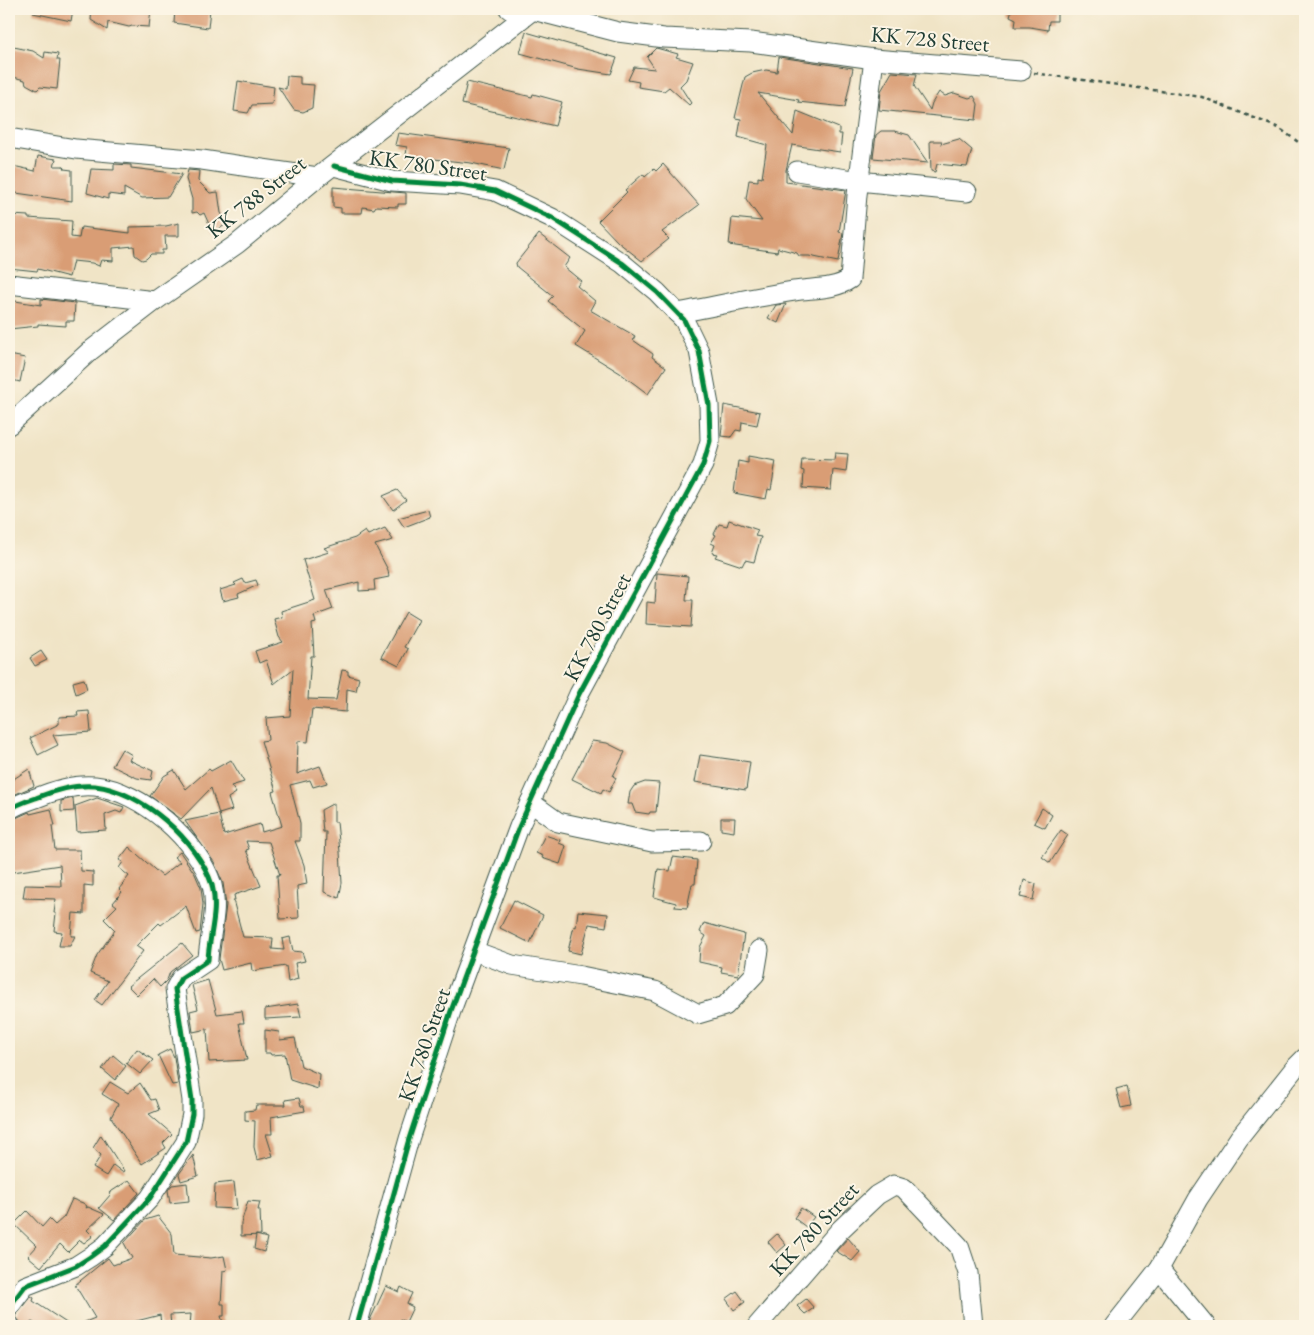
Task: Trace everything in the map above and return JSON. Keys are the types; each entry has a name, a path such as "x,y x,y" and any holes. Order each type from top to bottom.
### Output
{"street":[{"name":"KK 728 Street","path":"509,9 534,9 618,32 664,38 709,38 788,46 874,59 1021,71"},
{"name":"KK 788 Street","path":"11,422 73,366 155,301 237,244 534,9"},
{"path":"677,313 794,291 844,284 850,280 859,181 874,59"},
{"name":"KK 780 Street","path":"9,138 76,149 460,185 495,191 552,218 602,249 657,292 677,313 691,332 699,351 707,381 710,441 703,465 579,694 530,802 474,951 409,1139 357,1326"},
{"path":"798,170 859,181 968,192"},
{"path":"9,284 155,301"},
{"path":"9,810 61,788 79,786 107,788 133,798 179,832 193,850 211,884 215,905 208,960 181,978 175,989 192,1100 192,1114 186,1142 150,1198 105,1246 76,1266 25,1286 9,1307"},
{"path":"530,802 558,822 652,842 701,841"},
{"path":"474,951 512,965 581,976 655,991 698,1014 725,1006 755,974 759,950"},
{"path":"1114,1326 1158,1269 1198,1199 1239,1138 1305,1058"},
{"name":"KK 780 Street","path":"757,1326 840,1230 877,1195 894,1185 904,1188 959,1246 968,1273 972,1302 972,1326"},
{"path":"1158,1269 1206,1326"}],"path":[{"path":"1021,71 1202,97 1279,128 1305,147"}],"building":[{"path":"34,9 73,9 71,21 33,13"},
{"path":"92,9 151,9 149,27 129,27 108,22 107,30 91,20"},
{"path":"175,9 210,9 208,28 174,23"},
{"path":"1012,9 1057,9 1057,21 1049,21 1048,30 1015,27 1016,19 1010,16"},
{"path":"526,32 617,58 611,74 578,69 520,53"},
{"path":"9,46 33,51 44,58 45,52 58,54 57,60 60,60 57,89 40,87 37,90 26,84 25,80 9,76"},
{"path":"656,48 678,54 676,57 693,62 686,80 680,86 691,103 689,105 669,87 664,91 638,87 639,82 628,80 634,67 655,69 647,57"},
{"path":"779,57 853,68 845,107 798,102 799,100 758,93 793,135 797,111 839,128 839,134 842,134 840,152 792,145 786,170 786,182 846,190 839,232 843,233 838,262 809,256 799,256 797,253 778,248 777,252 729,245 732,218 762,221 746,199 749,180 758,181 758,177 762,178 767,145 738,137 741,119 735,118 745,77 752,73 766,70 777,72"},
{"path":"892,72 917,74 914,86 930,110 939,92 945,96 954,93 969,98 974,96 978,104 976,120 879,110 881,91"},
{"path":"287,76 300,77 300,84 314,85 312,108 303,112 294,110 278,87 286,89"},
{"path":"238,81 274,87 272,104 252,105 248,113 234,111"},
{"path":"467,82 532,97 533,94 562,102 555,126 462,104"},
{"path":"881,131 895,131 909,135 928,163 873,158 876,135"},
{"path":"398,133 509,148 504,170 471,163 406,156 407,147 395,145"},
{"path":"959,139 972,150 967,167 937,164 935,172 931,171 930,141 942,141 941,144"},
{"path":"38,156 56,159 54,166 63,166 64,169 72,170 72,201 9,192 9,165 35,171"},
{"path":"114,164 182,174 168,197 142,198 124,188 124,196 108,194 108,199 87,193 91,169 114,170"},
{"path":"663,164 699,205 662,232 669,239 642,261 618,242 598,221 627,192 625,190 643,174 645,177 654,169 656,171"},
{"path":"188,170 199,171 198,181 210,193 218,192 221,213 228,223 213,233 204,213 200,215 197,212 192,213 192,199 186,179"},
{"path":"333,187 406,193 406,204 398,204 398,207 376,206 374,209 363,207 362,213 341,213 341,208 333,207"},
{"path":"12,215 72,221 71,237 79,238 81,227 130,233 130,227 166,226 179,223 179,236 165,236 166,250 162,250 162,254 151,254 142,260 135,255 134,246 113,248 113,261 101,260 99,266 92,263 73,261 69,277 38,269 37,271 9,268 9,224 13,223"},
{"path":"539,234 570,258 564,267 581,281 577,286 595,301 590,310 635,336 633,340 653,354 652,357 666,367 648,394 620,373 576,346 585,331 548,301 553,296 517,267 516,263"},
{"path":"41,299 75,303 74,321 66,321 66,326 38,324 38,326 9,329 9,300 41,305"},
{"path":"786,304 778,323 768,318 776,305"},
{"path":"9,355 25,358 20,382 9,379"},
{"path":"724,405 760,412 757,425 742,422 741,431 736,430 731,437 721,436"},
{"path":"835,453 848,454 846,472 833,470 831,490 803,488 804,471 801,470 802,459 834,460"},
{"path":"748,456 776,461 771,490 768,489 766,499 734,493 738,461 748,463"},
{"path":"397,490 406,500 393,510 383,496"},
{"path":"428,510 430,517 404,527 398,518"},
{"path":"729,520 758,530 755,536 761,537 754,562 745,560 742,566 715,557 717,554 712,553 715,545 711,543 716,535 714,534 719,524 727,526"},
{"path":"385,528 393,540 375,545 388,570 389,577 374,580 375,590 359,591 359,582 326,590 333,609 314,616 316,623 312,624 314,656 311,656 308,699 336,700 342,670 348,671 348,675 359,678 356,691 347,689 346,712 312,709 308,742 298,741 297,774 320,766 327,783 313,787 310,780 290,785 300,823 300,841 295,841 304,865 307,884 297,886 299,918 280,919 277,875 280,875 269,842 246,841 249,849 246,850 261,886 234,895 235,900 233,900 243,937 273,938 272,949 284,950 282,939 290,937 293,951 302,952 305,961 295,963 298,979 288,982 286,966 252,971 251,963 222,970 219,959 226,905 223,883 214,862 185,821 219,814 224,835 260,824 262,832 282,826 272,792 276,791 261,741 268,740 266,718 290,716 293,669 274,684 266,660 259,663 255,651 283,642 279,637 274,619 282,617 281,611 315,600 303,560 329,552 324,548 355,538 365,531 368,535"},
{"path":"657,573 688,576 686,600 693,600 691,627 646,624 647,602 655,603"},
{"path":"243,579 245,583 256,580 258,585 238,594 239,597 223,601 220,590 236,585 234,583"},
{"path":"406,612 419,620 404,647 408,649 399,666 381,657"},
{"path":"41,651 47,660 35,666 30,658"},
{"path":"84,679 87,689 76,694 73,682"},
{"path":"89,711 91,732 53,735 58,745 38,755 30,738 59,724 59,717 78,716 77,712"},
{"path":"592,741 607,743 625,752 613,776 616,778 609,792 603,789 601,793 572,779"},
{"path":"122,749 132,755 129,760 153,771 151,780 137,778 112,766"},
{"path":"700,755 750,762 746,790 695,782"},
{"path":"231,760 244,782 231,786 236,793 228,798 232,810 219,814 211,788 181,819 150,796 164,776 174,770 186,789 209,769 211,771"},
{"path":"29,769 34,786 9,797 9,782"},
{"path":"645,782 659,783 656,812 650,812 649,814 635,812 632,804 628,804 630,792 634,786"},
{"path":"73,798 74,811 61,812 61,801"},
{"path":"97,798 124,807 121,813 116,811 105,815 106,830 77,832 75,806"},
{"path":"334,803 334,822 337,822 342,883 339,898 324,892 326,832 323,832 321,810"},
{"path":"1042,808 1052,815 1045,828 1034,823"},
{"path":"51,809 55,826 52,826 55,850 80,850 81,871 93,872 93,886 84,885 84,914 73,913 71,936 75,936 70,946 59,946 62,932 54,931 56,899 23,898 25,885 61,886 60,865 13,872 11,865 9,865 9,821 29,812 30,814"},
{"path":"721,818 735,818 734,832 721,830"},
{"path":"1061,830 1068,835 1050,863 1042,857"},
{"path":"545,835 560,840 559,843 566,846 560,864 542,858 543,856 536,853"},
{"path":"129,847 162,876 180,862 174,857 180,852 195,874 201,888 203,904 200,932 196,933 186,906 161,925 159,923 136,946 143,951 102,1005 95,1000 108,981 90,973 97,955 115,930 104,919 117,906 113,903 122,892 119,889 129,876 119,868 123,862 119,860"},
{"path":"673,857 697,860 695,884 692,884 687,908 675,907 676,903 654,897 658,869 670,871"},
{"path":"1024,880 1036,884 1033,900 1020,897"},
{"path":"514,900 543,915 530,943 500,928"},
{"path":"578,911 608,914 606,927 589,924 581,954 568,951 574,926 576,927"},
{"path":"704,923 744,934 738,975 721,972 722,967 699,962 700,947 706,936 700,932"},
{"path":"182,943 192,955 170,972 167,980 160,987 153,979 137,995 128,986"},
{"path":"208,980 217,1014 242,1011 244,1023 239,1023 247,1060 209,1062 207,1029 193,1032 190,1011 198,1009 192,985"},
{"path":"298,1004 301,1017 265,1019 265,1009"},
{"path":"265,1030 279,1032 280,1040 295,1038 301,1066 319,1074 318,1089 290,1080 285,1054 271,1055 270,1053 265,1053"},
{"path":"137,1049 153,1060 140,1074 126,1063"},
{"path":"170,1049 174,1057 178,1084 172,1085 158,1055"},
{"path":"113,1055 126,1066 115,1080 102,1069"},
{"path":"110,1082 128,1093 140,1083 151,1100 155,1099 159,1110 149,1114 172,1134 163,1143 166,1148 142,1164 111,1117 118,1104 102,1094"},
{"path":"1127,1086 1131,1106 1121,1108 1116,1089"},
{"path":"299,1098 301,1106 304,1106 305,1111 271,1117 272,1134 266,1134 273,1156 257,1160 254,1147 255,1121 245,1120 245,1111 255,1110 256,1105 286,1105 285,1100"},
{"path":"101,1135 124,1171 122,1172 113,1165 106,1176 93,1168 101,1155 93,1148"},
{"path":"193,1155 198,1176 181,1181 179,1174"},
{"path":"129,1180 139,1193 114,1220 99,1208 111,1194 109,1193"},
{"path":"234,1182 237,1209 214,1208 215,1184"},
{"path":"187,1183 189,1201 170,1203 168,1190 172,1185"},
{"path":"72,1199 83,1203 87,1206 86,1208 88,1207 104,1214 87,1230 93,1236 84,1243 80,1240 68,1252 60,1244 41,1267 28,1256 37,1246 14,1224 27,1211 42,1227 49,1219 55,1225 64,1217"},
{"path":"248,1201 260,1202 258,1210 260,1210 261,1235 241,1236 241,1223"},
{"path":"801,1208 814,1217 806,1227 794,1218"},
{"path":"158,1216 172,1234 174,1255 211,1258 224,1256 227,1270 223,1271 221,1304 224,1304 224,1316 221,1316 224,1326 190,1326 191,1314 170,1315 171,1326 161,1326 160,1315 117,1326 75,1326 95,1318 75,1285 108,1258 113,1265 132,1258 124,1243 145,1220"},
{"path":"777,1234 786,1245 777,1253 768,1242"},
{"path":"256,1235 267,1238 264,1252 254,1249"},
{"path":"848,1238 860,1252 852,1261 836,1251"},
{"path":"386,1286 399,1292 401,1287 412,1293 407,1304 413,1307 406,1322 400,1319 397,1326 374,1326 369,1324 370,1320"},
{"path":"737,1291 745,1302 734,1310 726,1299"},
{"path":"31,1296 34,1298 33,1301 71,1326 39,1326 32,1322 26,1326 20,1322 15,1316"},
{"path":"806,1299 814,1308 805,1314 797,1306"}],"cycle path":[{"path":"334,166 392,181 460,185 495,191 552,218 622,263 657,292 684,320 699,351 709,405 710,441 703,465 579,694 519,827 451,1011 409,1139 357,1326"},
{"path":"9,810 50,792 80,786 95,786 131,797 166,821 181,836 205,868 214,895 213,923 208,960 181,978 175,989 192,1100 192,1114 186,1142 150,1198 105,1246 76,1266 25,1286 9,1307"}]}
